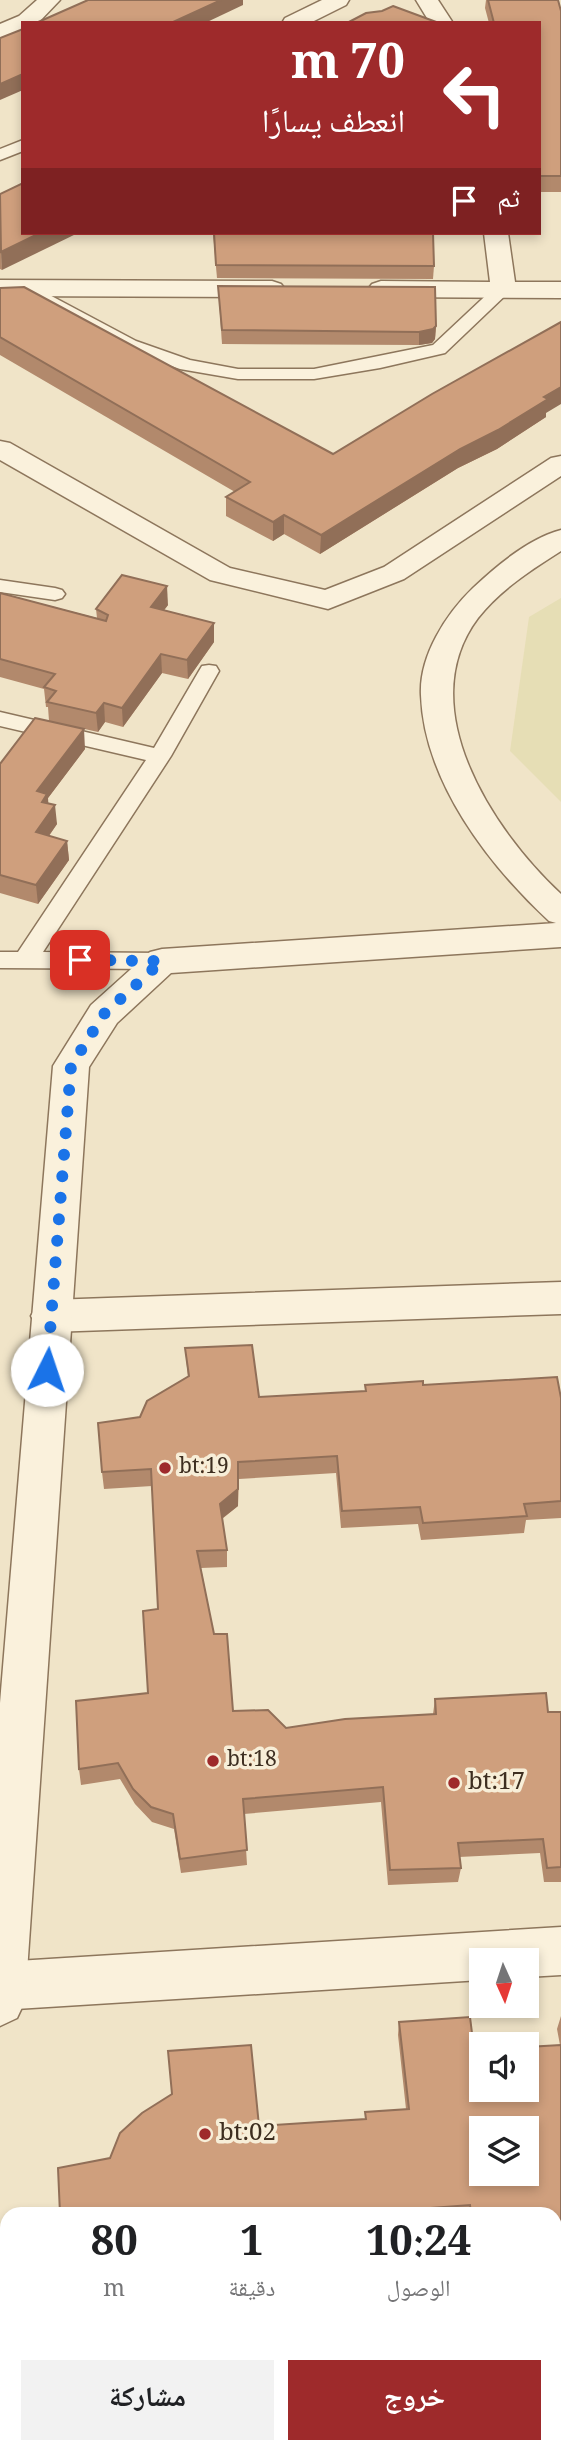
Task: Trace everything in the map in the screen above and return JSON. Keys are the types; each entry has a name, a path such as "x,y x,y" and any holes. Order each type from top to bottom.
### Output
{"street":[{"path":"27,21 49,0"},
{"path":"297,21 338,0"},
{"path":"427,0 440,21"},
{"path":"0,32 21,23"},
{"path":"496,235 503,289"},
{"path":"0,288 293,289"},
{"path":"363,289 561,290"},
{"path":"0,449 220,574 328,600 394,573 561,464"},
{"path":"558,912 482,821 457,778 442,735 436,694 443,658 457,626 481,597 524,561 561,540"},
{"path":"558,912 162,961 104,1014 71,1066 1,1994 561,1951"},
{"path":"51,1316 561,1298"}],"lane":[{"path":"0,155 21,146"},
{"path":"27,288 130,345 186,365 238,374 314,374 380,363 439,349 503,289"},
{"path":"0,586 55,594"},
{"path":"25,960 160,756 209,671"},
{"path":"0,719 160,756"},
{"path":"0,960 162,961"}],"shaded area":[{"path":"561,598 561,802 510,751 529,617"}],"building":[{"path":"88,0 221,0 175,21 41,21"},
{"path":"488,0 558,0 561,11 561,176 541,176 541,21 493,21"},
{"path":"393,6 434,21 351,21 366,13"},
{"path":"21,30 21,75 0,84 0,38"},
{"path":"21,184 21,235 36,235 1,252 0,194"},
{"path":"214,235 433,235 434,266 216,265"},
{"path":"218,286 435,287 436,326 419,332 222,330"},
{"path":"24,287 333,454 432,394 561,322 561,387 544,397 548,399 498,430 460,449 321,535 284,515 273,522 226,497 250,482 0,337 0,288"},
{"path":"122,575 167,586 151,607 214,623 187,660 161,654 122,708 104,703 96,713 47,702 56,691 44,687 55,674 0,659 0,593 106,621 108,615 96,609"},
{"path":"35,718 84,729 37,791 47,794 42,802 55,805 36,832 67,841 36,885 0,875 0,764"},
{"path":"252,1345 259,1397 366,1391 365,1385 423,1381 423,1385 557,1377 561,1398 561,1501 524,1504 527,1516 423,1523 420,1507 342,1511 337,1456 238,1462 238,1489 220,1504 227,1550 197,1551 214,1634 227,1634 233,1711 268,1710 286,1728 345,1719 436,1714 435,1699 546,1693 548,1712 561,1712 561,1867 547,1868 543,1839 458,1843 461,1868 390,1870 383,1787 243,1799 247,1850 180,1859 173,1814 151,1807 133,1789 118,1763 79,1769 76,1701 148,1693 143,1611 158,1609 151,1469 102,1472 98,1423 140,1417 147,1401 189,1376 185,1348"},
{"path":"470,2018 469,2102 539,2102 539,2046 561,2045 561,2207 60,2207 58,2168 110,2158 120,2133 142,2113 172,2094 168,2051 251,2045 259,2126 366,2119 365,2112 409,2109 399,2022"}],"place":[{"name":"bt:19","path":"165,1468"},
{"name":"bt:18","path":"213,1761"},
{"name":"bt:17","path":"454,1783"},
{"name":"bt:02","path":"205,2134"}],"route":[{"path":"47,1370 71,1066 104,1014 162,961 80,960"}]}
